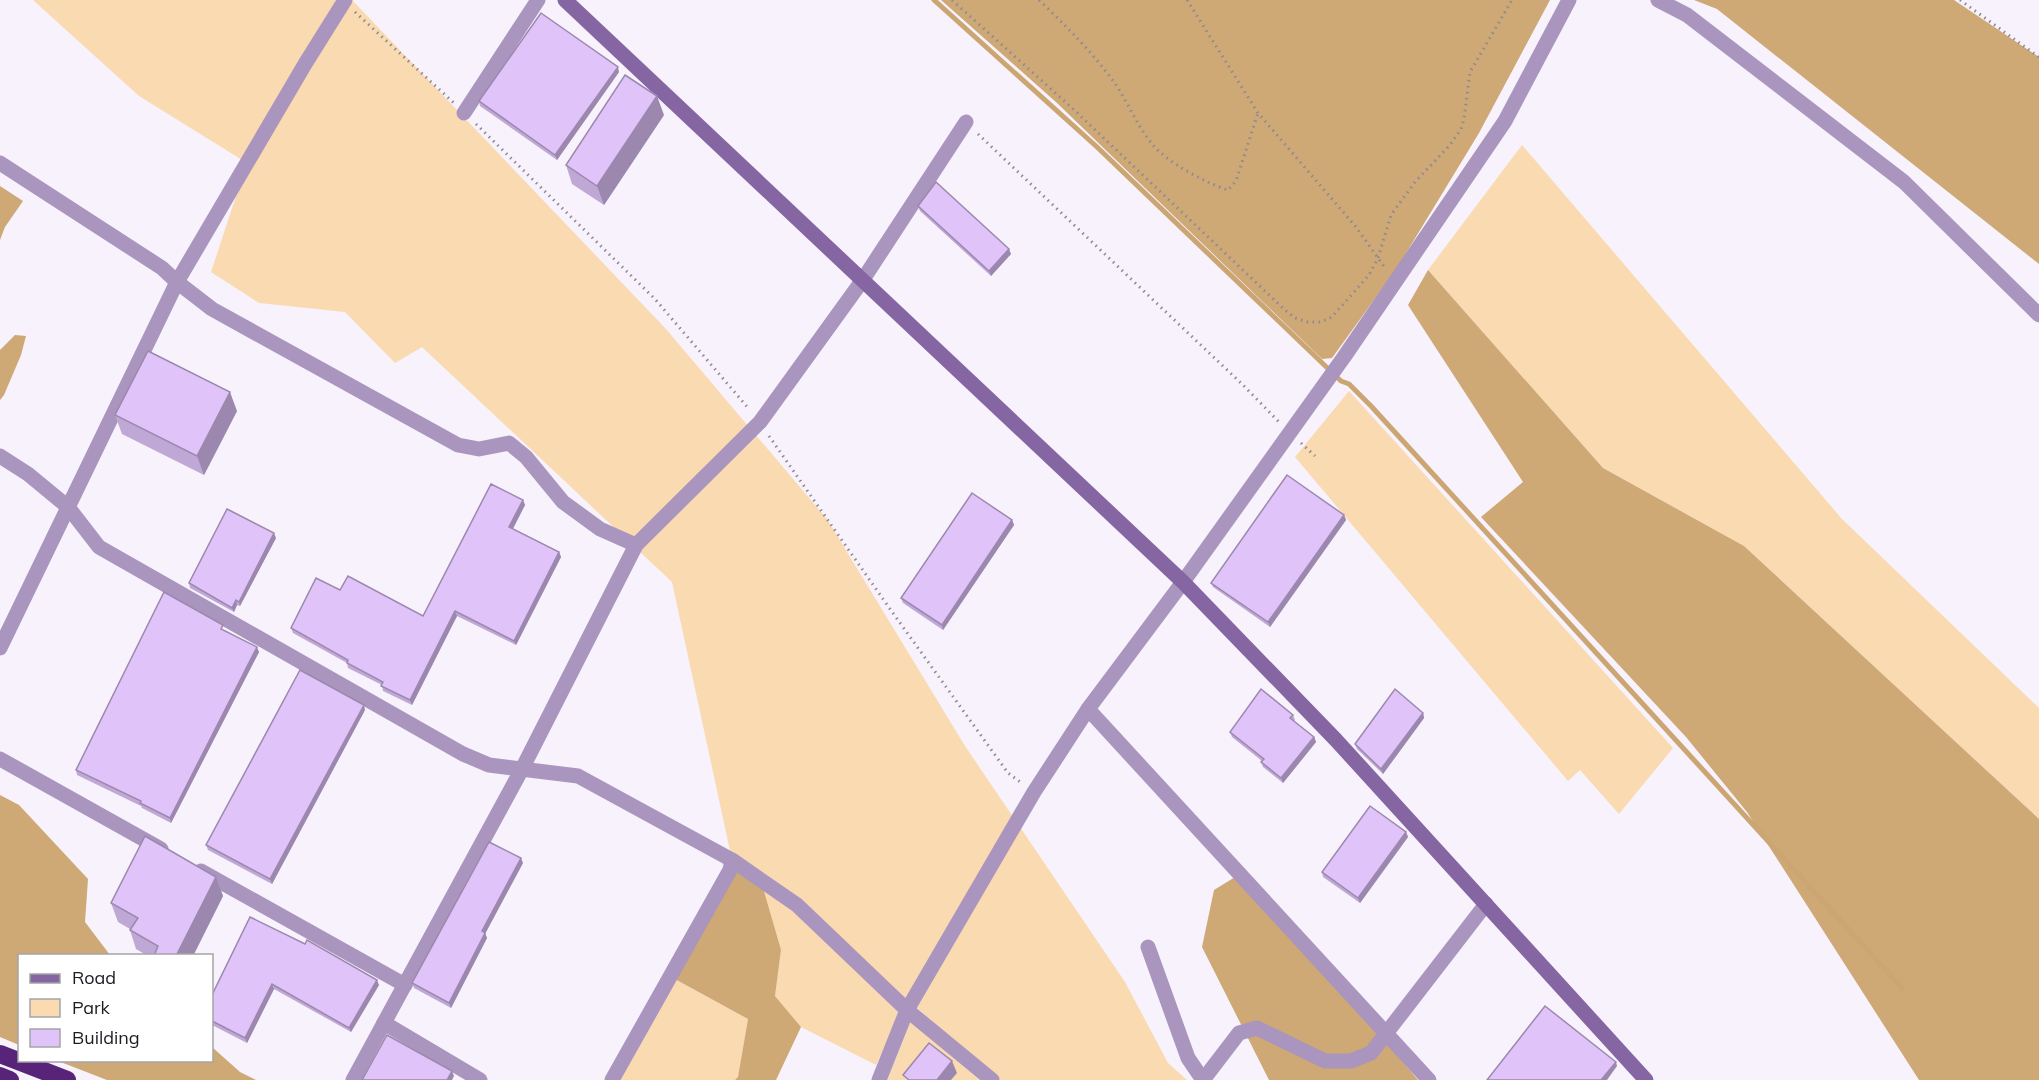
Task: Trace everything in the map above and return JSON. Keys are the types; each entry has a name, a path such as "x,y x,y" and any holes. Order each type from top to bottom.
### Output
{"highway":[{"path":"0,1054 18,1061"},
{"path":"21,1062 67,1080"},
{"path":"0,1076 10,1080"}],"street":[{"path":"464,113 538,0"},
{"path":"565,0 1183,582 1336,740 1646,1080"},
{"path":"879,1080 907,1010 1034,792 1088,710 1344,357 1505,121 1569,0"},
{"path":"1658,0 1686,15 1904,182 2039,315"},
{"path":"0,648 177,282 305,64 345,1"},
{"path":"353,1080 522,769 636,545 760,422 862,280 966,122"},
{"path":"0,163 162,268 212,309 458,445 479,449 509,443 526,457 563,502 600,529 636,545"},
{"path":"0,456 28,474 68,507 99,547 463,754 489,765 578,776 732,860 797,905 907,1010 992,1080"},
{"path":"1088,710 1429,1080"},
{"path":"0,759 405,985"},
{"path":"612,1080 730,870 732,860"},
{"path":"1148,947 1188,1058 1203,1080 1239,1034 1257,1028 1325,1061 1351,1061 1371,1053 1486,904"},
{"path":"384,1023 480,1080"}],"path":[{"path":"952,0 1071,107 1295,318 1308,322 1321,322 1332,317 1369,275 1378,258 1391,215 1415,182 1450,145 1461,129 1470,72 1512,0"},
{"path":"1039,0 1077,37 1113,80 1154,147 1187,171 1214,186 1228,190 1236,181 1258,112"},
{"path":"1186,0 1258,112 1356,227 1395,282"},
{"path":"1960,0 2039,57"},
{"path":"345,1 655,299 760,422 883,600 1008,773 1034,792"},
{"path":"966,122 1283,426"},
{"path":"1299,442 1315,456"}],"green space":[{"path":"33,0 352,0 666,329 827,519 965,746 1125,982 1168,1063 1187,1080 998,1080 907,999 876,1065 801,1027 775,996 781,950 732,860 672,582 422,347 395,363 345,312 259,303 211,272 247,163 139,96"},
{"path":"1522,145 1842,519 2039,708 2039,819 1744,546 1603,468 1428,270"},
{"path":"1349,391 1673,748 1619,814 1580,770 1568,781 1295,457"},
{"path":"673,978 748,1019 738,1078 735,1080 612,1080"},
{"path":"913,1015 986,1080 887,1080"}],"shaded area":[{"path":"941,0 1550,0 1479,133 1397,268 1332,358 1322,359 1057,103"},
{"path":"1694,0 1954,0 2039,57 2039,264 1717,9"},
{"path":"0,186 23,201 5,227 0,240"},
{"path":"1428,270 1603,468 1744,546 2039,819 2039,1080 1919,1080 1747,812 1686,737 1481,517 1523,482 1408,305"},
{"path":"15,335 26,336 21,355 0,400 0,350"},
{"path":"0,795 19,805 88,879 85,922 109,954 18,954 18,1045 0,1037"},
{"path":"730,870 761,881 781,950 775,996 801,1027 776,1080 735,1080 738,1077 748,1019 673,978"},
{"path":"1240,874 1287,925 1418,1080 1269,1080 1202,947 1214,890"},
{"path":"213,1048 240,1072 256,1080 107,1080 61,1062 213,1062"}],"building":[{"path":"541,13 618,67 555,155 479,101"},
{"path":"625,75 657,96 597,186 566,165"},
{"path":"936,182 1009,249 989,271 918,206"},
{"path":"148,351 230,392 197,456 115,415"},
{"path":"1287,475 1344,515 1268,622 1211,583"},
{"path":"491,484 523,500 509,527 559,552 514,641 455,611 410,700 381,686 383,682 347,663 348,660 291,628 316,578 340,590 348,576 423,616"},
{"path":"972,493 1012,520 942,625 901,598"},
{"path":"227,509 274,533 239,602 236,600 232,608 189,583"},
{"path":"164,592 223,625 221,629 257,647 170,818 140,803 141,801 76,770"},
{"path":"300,670 364,705 270,879 206,845"},
{"path":"1261,689 1293,715 1290,718 1314,737 1281,778 1261,762 1264,759 1230,732"},
{"path":"1395,689 1423,713 1381,769 1355,744"},
{"path":"1370,806 1406,832 1358,898 1322,872"},
{"path":"145,836 216,877 177,954 155,954 158,946 130,930 138,918 111,903"},
{"path":"489,842 521,858 482,931 485,933 449,1003 412,983"},
{"path":"250,917 305,944 307,940 377,980 349,1028 272,984 245,1038 213,1022 213,993"},
{"path":"1545,1006 1616,1062 1601,1080 1487,1080"},
{"path":"387,1035 452,1071 447,1080 362,1080"},
{"path":"929,1043 952,1061 937,1080 909,1080 903,1075"}],"waterway":[{"path":"934,0 1097,147 1341,381 1349,384 1371,406 1902,988"}]}
